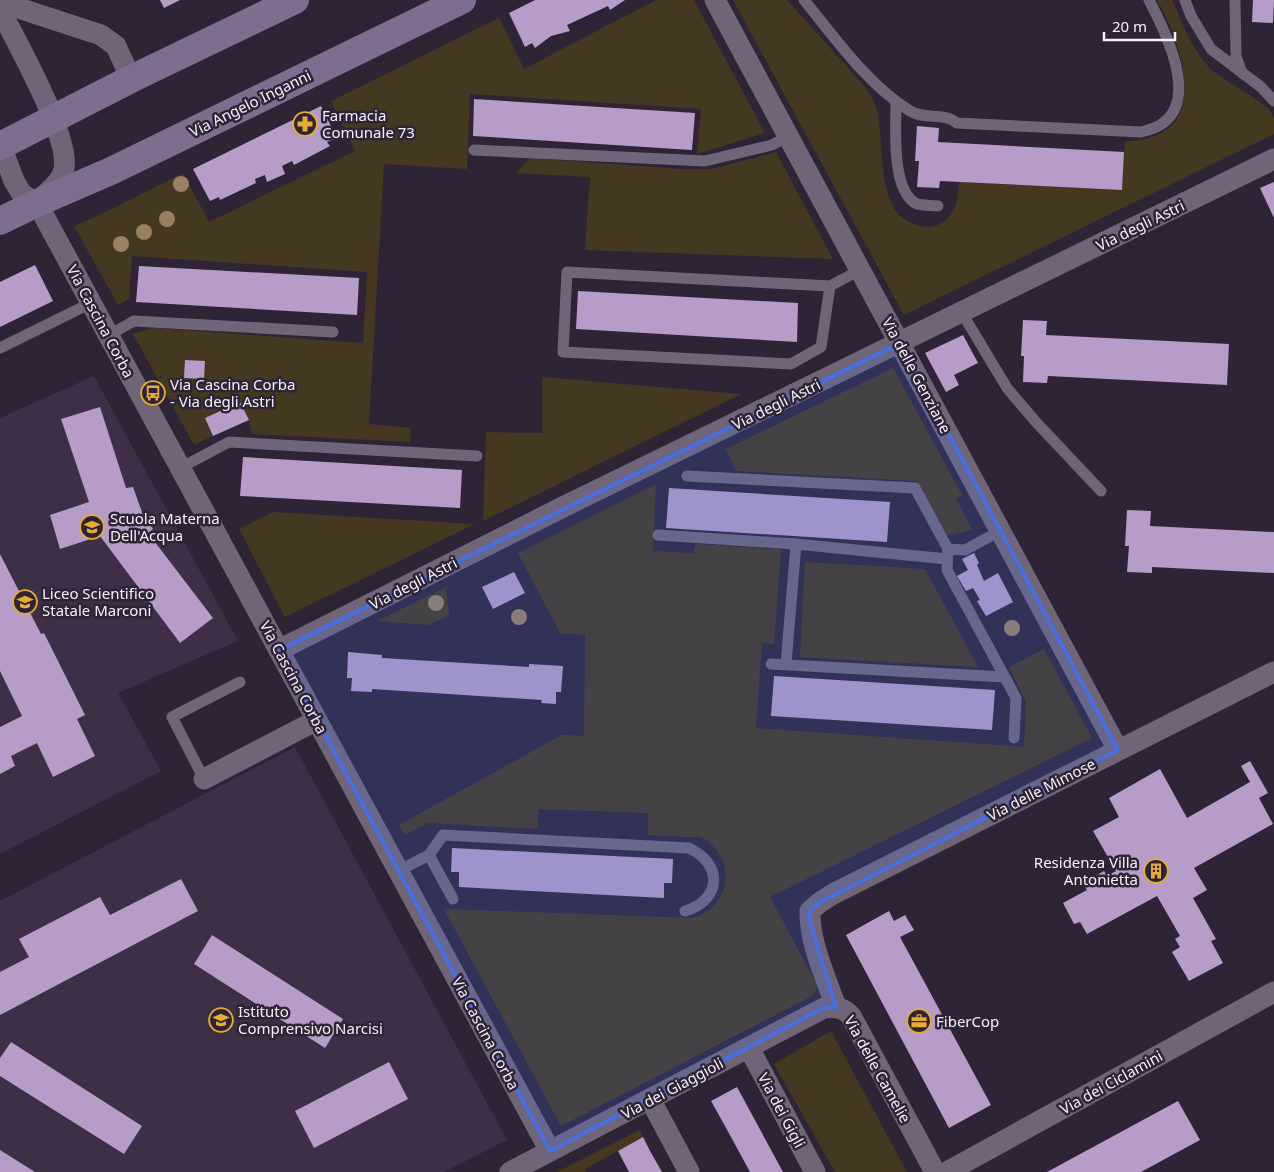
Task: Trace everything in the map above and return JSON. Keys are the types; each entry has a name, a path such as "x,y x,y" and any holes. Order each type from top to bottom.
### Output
{"street":[{"path":"37,203 22,194 14,181 0,145 295,0"},
{"name":"Via Angelo Inganni","path":"0,221 111,171 462,0"},
{"name":"Via delle Genziane","path":"715,0 1118,750"},
{"path":"0,2 109,39 116,46 131,79"},
{"name":"Via Angelo Inganni","path":"0,9 54,119 63,153 64,169 60,180 37,203"},
{"name":"Via degli Astri","path":"279,650 563,507 900,344 1274,159"},
{"name":"Via Cascina Corba","path":"37,203 550,1151"},
{"name":"Via delle Mimose","path":"810,911 833,894 1274,672"},
{"path":"204,779 317,720"},
{"name":"Via delle Camelie","path":"810,911 813,938 836,1007 843,1008 851,1016 935,1172"},
{"name":"Via dei Ciclamini","path":"947,1172 1274,992"},
{"name":"Via dei Giaggioli","path":"510,1172 824,1008 836,1007"},
{"name":"Via dei Gigli","path":"748,1048 815,1172"},
{"path":"650,1099 689,1172"}],"lane":[{"path":"804,0 865,73 896,102 912,113 921,116 950,117 957,122 1128,132 1141,132 1163,124 1170,117 1178,97 1174,58 1149,0"},
{"path":"1185,0 1191,16 1211,49 1261,87 1274,101"},
{"path":"1235,0 1236,56 1242,73"},
{"path":"896,102 896,159 901,183 913,202 938,206"},
{"path":"474,150 705,161 772,144 788,136"},
{"path":"830,286 821,347 791,364 563,352 567,272 830,286 860,270"},
{"path":"0,348 92,304"},
{"path":"962,313 1007,388 1034,421 1101,491"},
{"path":"109,335 134,321 333,332"},
{"path":"180,468 229,442 477,456"},
{"path":"687,476 916,488 948,554 947,570 1016,698 1014,738"},
{"path":"658,535 948,554 965,550 1000,531"},
{"path":"786,664 796,544"},
{"path":"771,664 1004,676"},
{"path":"204,779 172,717 240,682"},
{"path":"398,871 429,855 443,835 689,848 701,854 709,863 713,875 713,888 707,899 698,907 685,911"},
{"path":"429,855 453,899"}],"highlighted area":[{"path":"900,343 1118,750 819,903 810,911 810,922 836,1007 824,1008 550,1151 279,650"}],"shaded area":[{"path":"656,0 694,0 765,133 697,154 701,109 470,94 467,169 384,164 369,424 411,428 410,442 252,434 249,420 205,418 213,436 194,445 133,334 153,328 363,343 367,272 132,256 129,299 118,305 74,226 183,173 209,222 355,151 331,101 499,18 524,69"},
{"path":"733,0 787,0 862,83 872,97 877,112 883,171 893,207 904,219 924,227 938,225 950,216 956,202 959,182 1122,190 1125,142 1150,138 1166,130 1180,113 1184,98 1182,63 1171,28 1157,0 1172,0 1192,42 1207,65 1270,111 1274,118 1274,134 904,315"},
{"path":"776,152 833,259 585,250 590,177 516,173 530,158 681,169 712,169"},
{"path":"893,368 962,495 956,498 972,530 947,536 917,481 736,471 726,449"},
{"name":"Scuola Materna Dell'Acqua","path":"94,376 238,641 118,693 161,771 0,854 0,418"},
{"path":"542,377 741,394 483,521 486,432 542,433"},
{"path":"656,484 653,551 693,553 696,544 781,549 774,644 762,643 756,728 1024,747 1026,701 1009,667 1044,649 1092,738 770,897 816,983 817,990 812,996 561,1126 444,909 692,918 711,908 723,891 725,871 723,861 712,845 701,837 648,835 648,813 539,809 537,829 428,823 405,835 399,825 562,735 584,736 585,635 560,633 518,553"},
{"path":"273,512 475,524 285,617 239,529"},
{"path":"805,562 925,569 978,667 800,657"},
{"path":"446,587 449,616 428,625 377,621"},
{"name":"Istituto Comprensivo Narcisi","path":"295,747 507,1140 444,1172 0,1172 0,901"},
{"path":"831,1031 907,1172 835,1172 774,1064"},
{"path":"640,1130 643,1137 585,1169 586,1172 557,1172"}],"building":[{"path":"160,0 180,0 164,8"},
{"path":"535,0 625,0 610,10 608,6 567,25 570,31 551,36 535,48 532,43 525,47 509,13"},
{"path":"1253,0 1274,0 1273,23 1252,22"},
{"path":"474,99 695,113 692,150 473,136"},
{"path":"321,106 337,138 327,142 330,146 294,165 292,161 282,166 285,174 267,182 265,175 255,179 256,183 220,200 219,197 210,201 193,169"},
{"path":"917,126 939,128 938,142 1124,152 1122,190 940,181 939,188 917,187 919,161 915,161"},
{"path":"1274,182 1274,218 1260,188"},
{"path":"35,265 53,301 0,327 0,282"},
{"path":"139,266 359,278 357,315 136,302"},
{"path":"578,291 798,303 797,342 576,329"},
{"path":"1023,320 1047,321 1046,335 1229,344 1227,385 1048,376 1047,383 1023,382 1024,356 1021,356"},
{"path":"963,335 978,363 954,375 959,385 946,392 925,353"},
{"path":"185,360 205,361 204,379 184,378"},
{"path":"240,402 249,420 213,436 205,418"},
{"path":"100,407 126,488 133,487 143,515 153,529 148,533 213,618 180,643 100,536 60,549 50,515 89,502 61,419"},
{"path":"243,457 462,470 460,508 240,496"},
{"path":"669,488 890,502 887,542 666,528"},
{"path":"1127,510 1151,511 1150,526 1274,532 1274,573 1152,567 1152,573 1127,572 1129,546 1125,546"},
{"path":"974,553 984,581 998,573 1013,602 986,616 977,601 980,600 973,588 966,591 957,576 968,570 962,559"},
{"path":"0,554 41,634 44,633 85,715 77,719 95,756 53,777 37,743 11,756 15,766 0,774 0,727 22,716 0,671"},
{"path":"514,572 525,593 493,609 482,587"},
{"path":"348,652 382,655 382,658 529,667 529,664 563,666 561,692 556,692 556,704 541,703 542,700 372,689 372,692 351,691 352,678 347,678"},
{"path":"774,676 995,690 992,730 771,716"},
{"name":"Residenza Villa Antonietta","path":"1250,761 1268,793 1259,798 1273,824 1194,868 1207,890 1193,898 1216,939 1211,941 1223,963 1189,981 1172,952 1180,947 1175,939 1180,936 1157,896 1087,934 1080,922 1074,924 1063,903 1087,890 1083,883 1104,871 1107,876 1116,871 1093,831 1119,817 1109,798 1160,769 1187,818 1250,782 1241,766"},
{"path":"452,848 673,859 672,883 664,883 664,898 459,887 459,872 451,872"},
{"path":"181,879 198,911 0,1015 0,972 29,957 19,939 100,897 110,915"},
{"name":"FiberCop","path":"889,911 894,921 905,915 914,930 900,937 991,1105 949,1128 846,935"},
{"path":"212,935 343,1019 325,1048 194,964"},
{"path":"11,1042 142,1126 124,1154 0,1076 0,1058"},
{"path":"389,1062 408,1099 314,1148 295,1111"},
{"path":"737,1087 783,1172 750,1172 711,1101"},
{"path":"1178,1101 1200,1140 1141,1172 1047,1172"},
{"path":"643,1137 662,1172 629,1172 618,1151"},
{"path":"0,1150 35,1172 0,1172"}],"place":[{"name":"Farmacia Comunale 73","path":"305,124"},
{"name":"Via Cascina Corba - Via degli Astri","path":"153,393"},
{"name":"Scuola Materna Dell'Acqua","path":"92,527"},
{"name":"Liceo Scientifico Statale Marconi","path":"25,602"},
{"name":"Residenza Villa Antonietta","path":"1156,871"},
{"name":"Istituto Comprensivo Narcisi","path":"221,1020"},
{"name":"FiberCop","path":"919,1021"}]}
